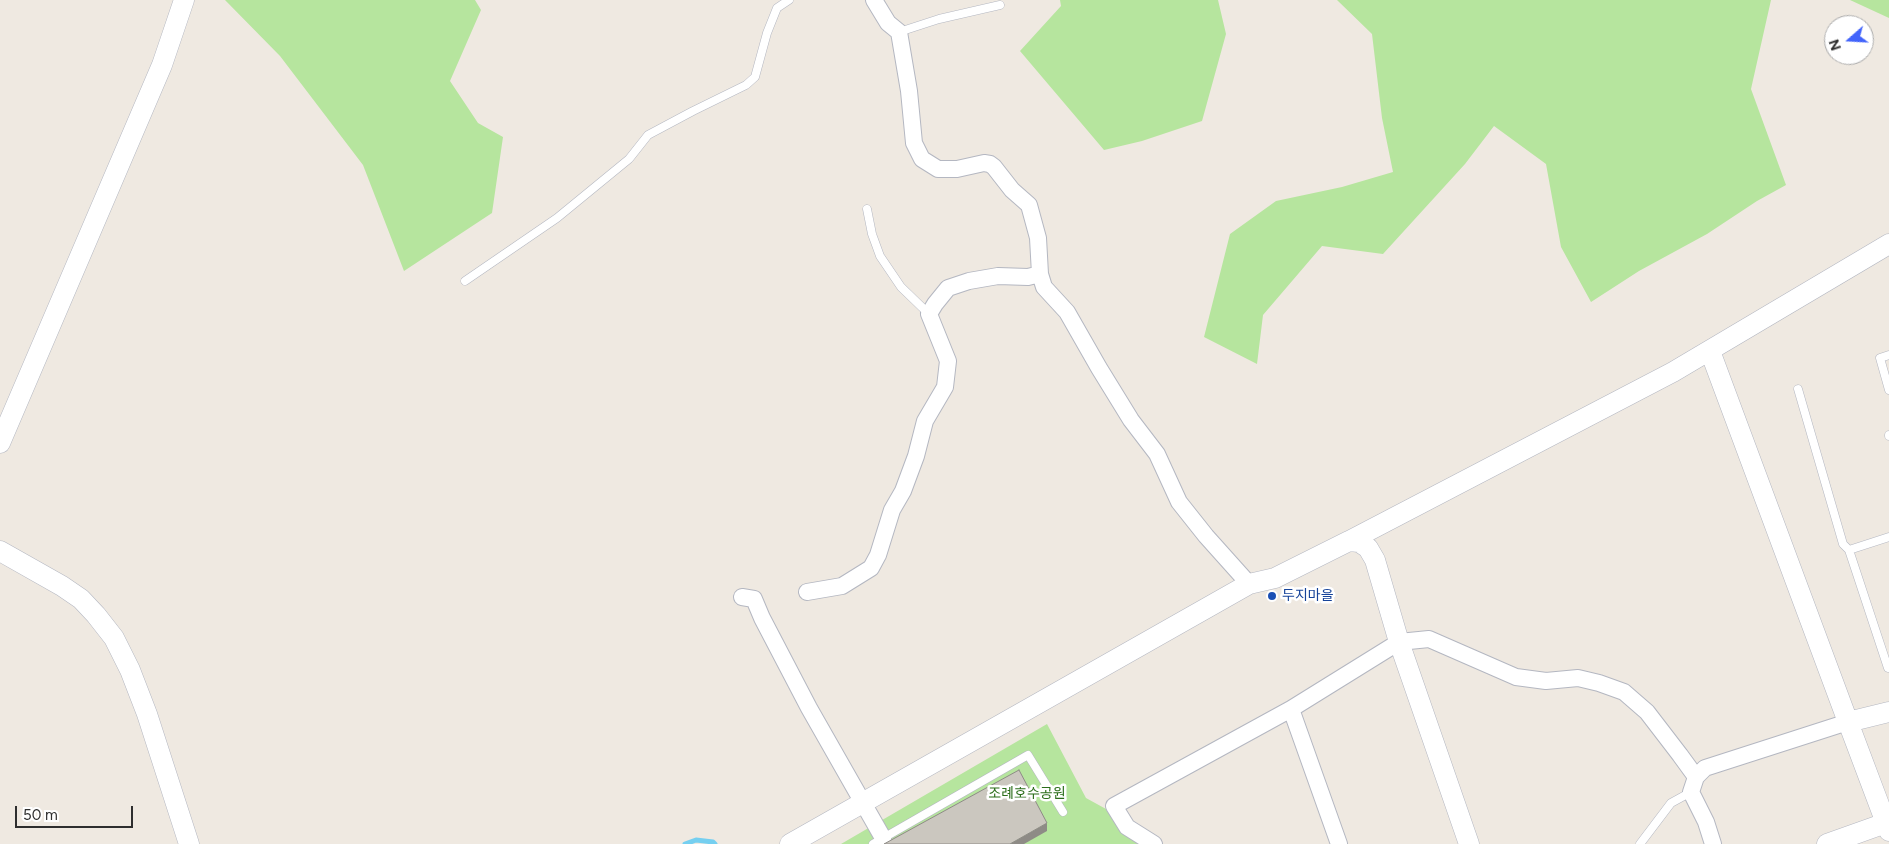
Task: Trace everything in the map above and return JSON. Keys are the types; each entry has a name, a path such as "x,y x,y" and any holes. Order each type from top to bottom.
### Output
{"street":[{"path":"0,443 162,65 184,0"},
{"path":"874,0 888,23 900,32 909,91 914,143 922,159 938,169 957,169 984,163 990,164 1012,190 1029,205 1038,238 1040,274 1044,288 1067,312 1131,420 1157,454 1179,502 1248,584"},
{"path":"790,844 864,804 1248,584 1275,578 1673,372 1889,244"},
{"path":"807,592 842,586 872,568 892,510 903,491 916,456 925,421 945,387 948,361 929,314 948,288 962,283 998,276 1028,277 1040,274"},
{"path":"1710,350 1888,827 1827,844"},
{"path":"1349,541 1359,542 1368,548 1375,560 1399,642 1470,844"},
{"path":"0,551 81,599 114,638 130,670 147,714 189,844"},
{"path":"742,597 754,599 762,618 810,708 864,804 878,841"},
{"path":"1154,844 1127,827 1114,806 1291,709 1399,642 1429,639 1516,677 1546,681 1578,678 1624,692 1647,712 1680,754 1693,785 1713,844"},
{"path":"1291,709 1339,844"},
{"path":"1693,785 1705,768 1848,722 1889,712"}],"lane":[{"path":"465,281 557,218 629,158 648,135 693,110 746,85 755,77 767,33 777,8 789,0"},
{"path":"900,32 939,18 1000,5"},
{"path":"867,209 872,234 880,256 901,288 929,314"},
{"path":"1889,355 1880,358 1889,390"},
{"path":"1798,390 1843,544 1849,550 1888,668"},
{"path":"1849,550 1889,537"},
{"path":"878,841 1028,755 1063,812"},
{"path":"1640,844 1671,803 1693,785"}],"green space":[{"path":"225,0 475,0 481,10 450,81 478,123 503,137 492,213 404,271 363,165 280,56"},
{"path":"1060,0 1218,0 1226,34 1202,121 1142,141 1104,150 1020,51 1061,6"},
{"path":"1337,0 1771,0 1751,89 1786,185 1757,201 1707,234 1639,271 1591,302 1561,247 1546,164 1494,126 1465,164 1383,254 1322,246 1263,315 1257,364 1204,337 1230,234 1276,201 1342,187 1393,172 1382,118 1372,34"},
{"path":"1850,0 1889,0 1889,18"},
{"name":"조례호수공원","path":"1047,724 1086,798 1106,809 1119,826 1154,844 841,844"}],"building":[{"path":"1019,770 1047,823 1010,844 884,844"}],"waterway":[{"path":"685,844 696,840 713,842 715,844"}],"place":[{"name":"두지마을","path":"1272,596"}]}
